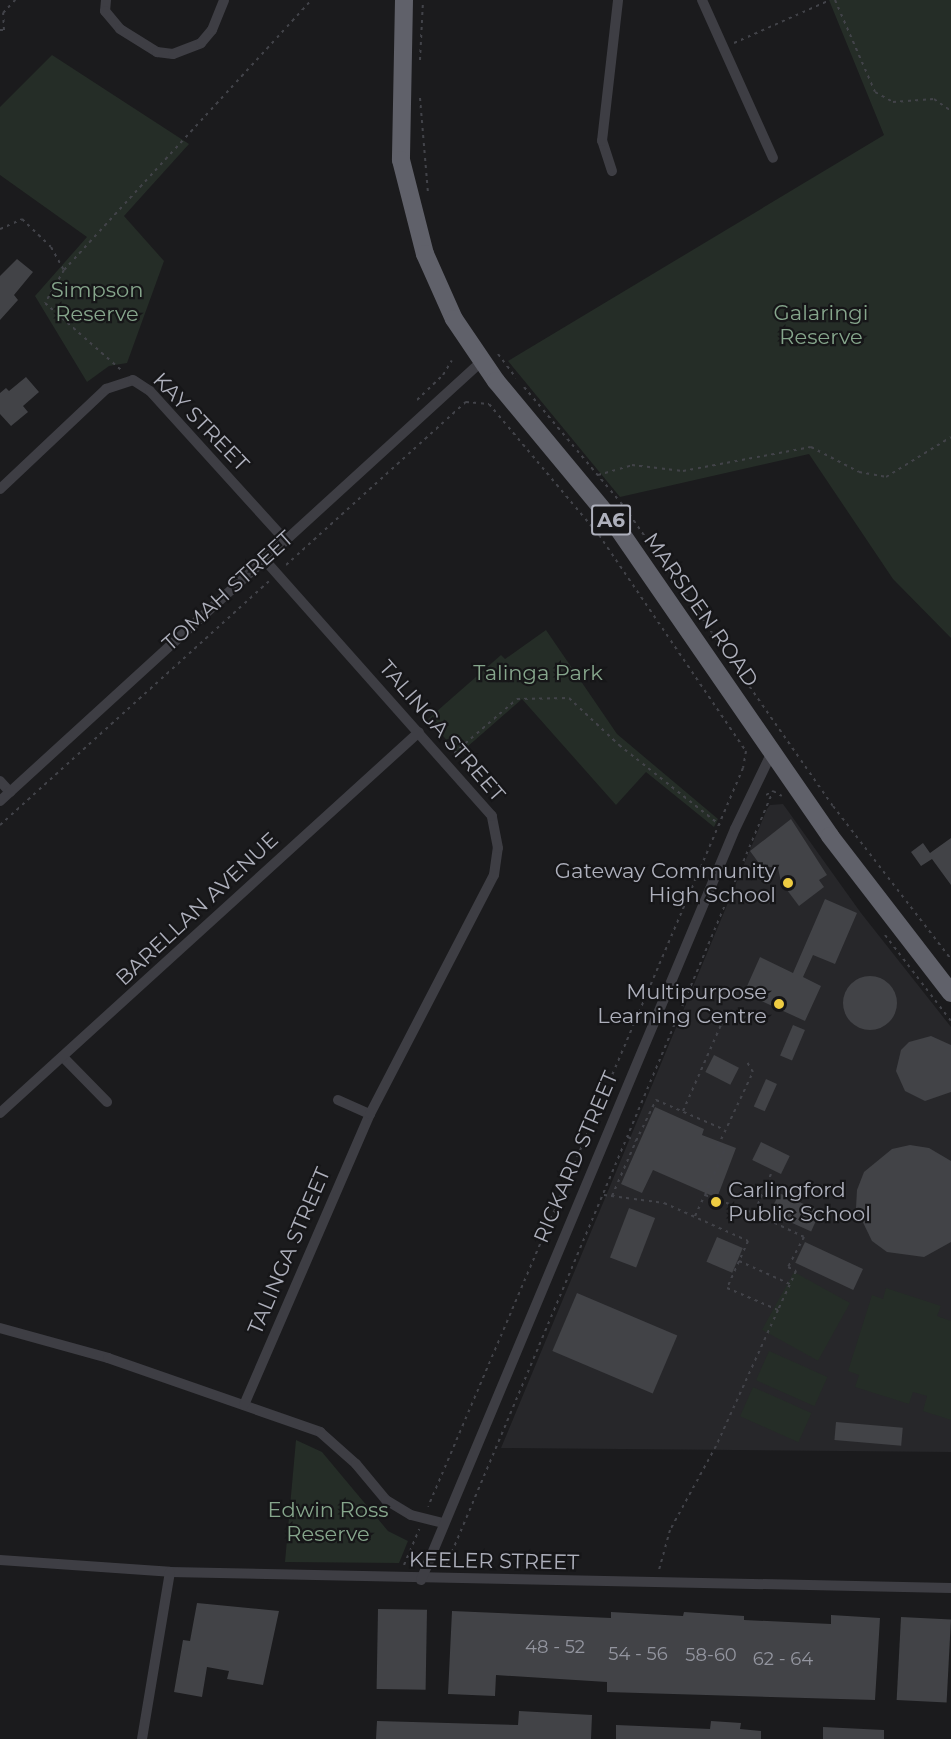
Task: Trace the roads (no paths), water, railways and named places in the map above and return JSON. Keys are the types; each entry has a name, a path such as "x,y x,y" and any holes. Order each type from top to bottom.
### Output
{"highway":[{"name":"MARSDEN ROAD","path":"404,0 401,160 425,254 454,319 481,362 617,527 835,843 951,993"}],"street":[{"path":"106,0 105,11 120,29 158,52 173,54 201,43 212,30 224,0"},
{"path":"612,171 602,141 618,0"},
{"path":"702,0 773,158"},
{"name":"TOMAH STREET","path":"0,801 481,362"},
{"name":"KAY STREET","path":"0,489 106,389 133,380 150,391 285,540"},
{"name":"TALINGA STREET","path":"244,1405 370,1114 484,895 497,860 497,832 492,816 264,560"},
{"name":"BARELLAN AVENUE","path":"0,1113 419,732"},
{"name":"RICKARD STREET","path":"421,1580 442,1523 735,829 772,752"},
{"path":"0,781 10,792"},
{"path":"63,1058 107,1102"},
{"path":"338,1100 370,1114"},
{"path":"0,1328 45,1338 320,1432 356,1464 386,1500 423,1518 442,1523"},
{"name":"KEELER STREET","path":"0,1560 170,1572 421,1580 951,1588"},
{"path":"142,1739 170,1572"}],"place":[{"name":"Gateway Community High School","path":"788,883"},
{"name":"Multipurpose Learning Centre","path":"779,1004"},
{"name":"Carlingford Public School","path":"716,1202"}],"park label":[{"name":"Simpson Reserve","path":"97,302"},
{"name":"Galaringi Reserve","path":"821,325"},
{"name":"Talinga Park","path":"538,673"},
{"name":"Edwin Ross Reserve","path":"328,1522"}]}
